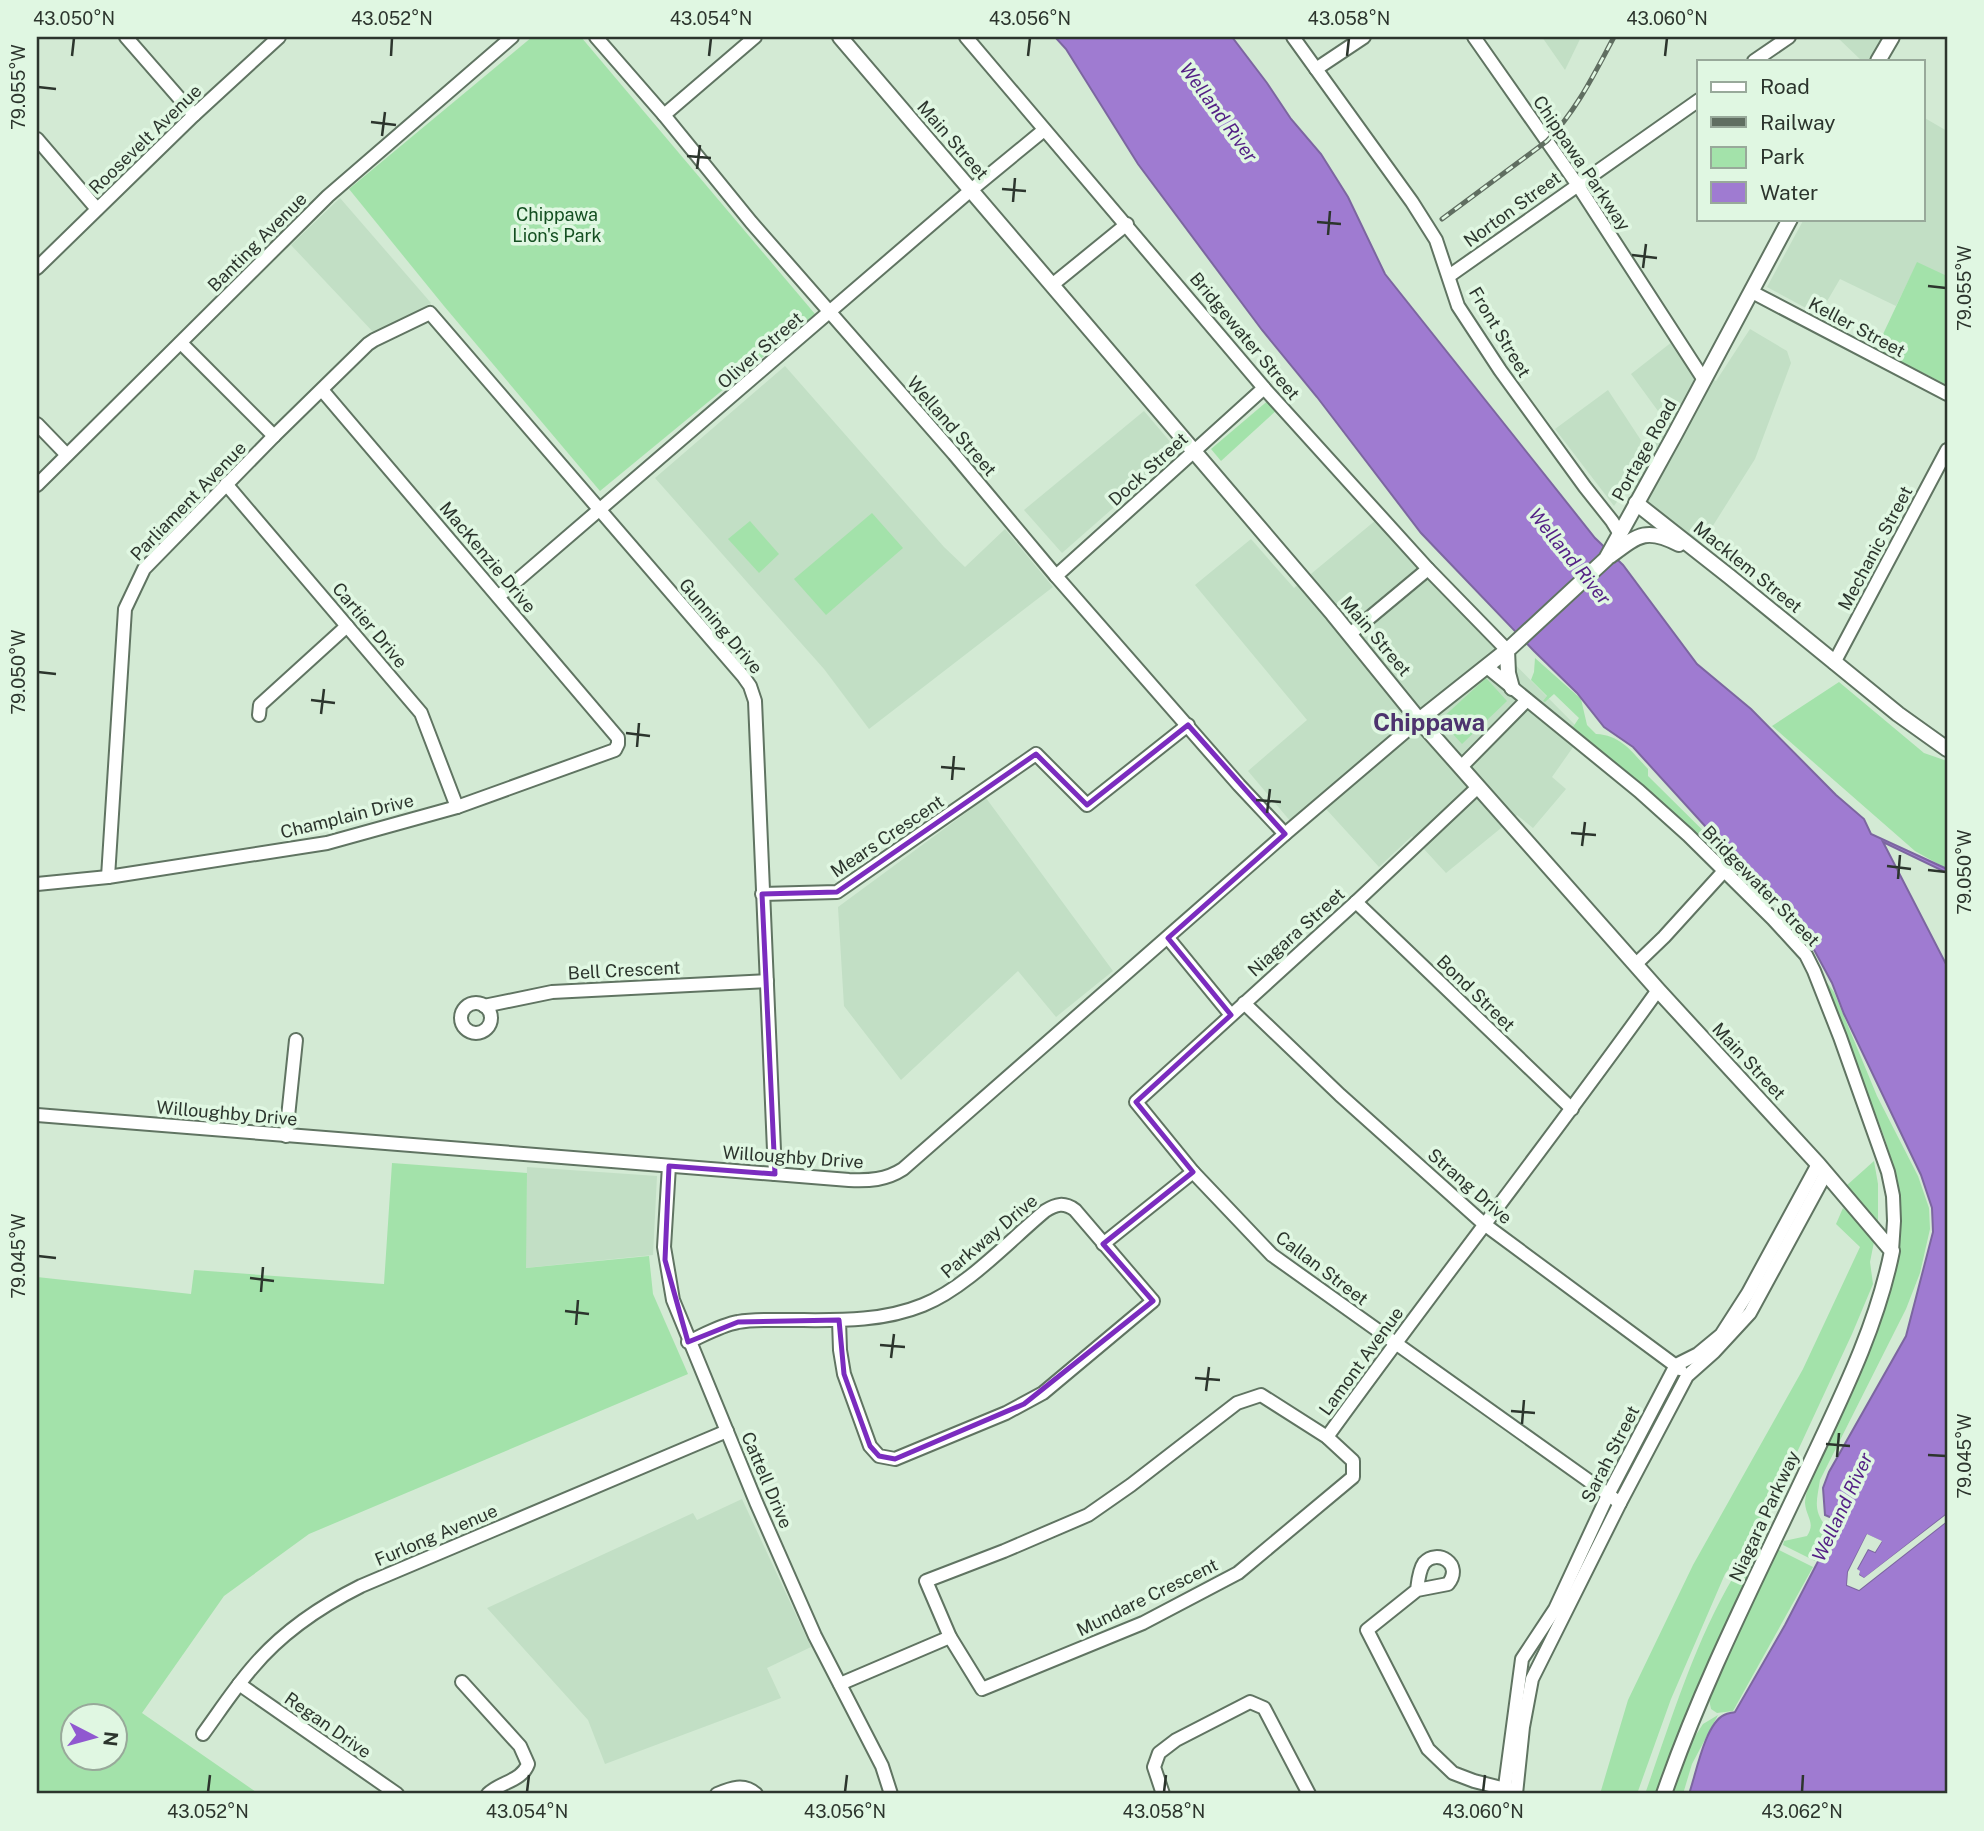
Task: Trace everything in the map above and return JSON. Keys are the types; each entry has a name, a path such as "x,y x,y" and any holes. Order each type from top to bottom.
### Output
{"main road":[{"name":"Main Street","path":"839,37 1350,634 1419,720 1892,1251"},
{"path":"1879,60 1892,37"},
{"name":"Portage Road","path":"1419,720 1509,649 1606,559 1624,538 1636,503 1789,220"},
{"name":"Macklem Street","path":"1636,503 1835,663"},
{"path":"1624,538 1651,533 1671,540 1710,561"},
{"path":"1509,649 1508,673 1512,688"},
{"path":"1835,663 1947,749"},
{"name":"Niagara Parkway","path":"1664,1794 1678,1752 1763,1561 1840,1400 1874,1315 1892,1251"}],"street":[{"path":"126,37 194,115"},
{"name":"Roosevelt Avenue","path":"37,268 194,115 279,37"},
{"name":"Banting Avenue","path":"37,485 328,196 512,37"},
{"name":"Welland Street","path":"596,37 751,222 954,454 1056,576 1285,834"},
{"path":"664,115 755,37"},
{"name":"Bridgewater Street","path":"965,37 1264,388 1429,569 1509,649"},
{"name":"Front Street","path":"1293,37 1412,202 1436,240 1458,306 1500,370 1624,538"},
{"path":"1316,69 1364,37"},
{"name":"Chippawa Parkway","path":"1474,37 1577,184 1704,380"},
{"path":"1756,60 1790,37"},
{"name":"Norton Street","path":"1449,276 1697,101"},
{"name":"Oliver Street","path":"499,596 1044,130"},
{"path":"37,139 97,209"},
{"path":"1052,285 1127,224"},
{"name":"Keller Street","path":"1752,292 1947,394"},
{"name":"Parliament Avenue","path":"108,877 125,609 144,569 274,436 374,340 429,313"},
{"name":"Gunning Drive","path":"429,313 743,676 753,693 775,1174"},
{"path":"181,343 274,436"},
{"name":"Dock Street","path":"1056,576 1264,388"},
{"name":"MacKenzie Drive","path":"322,390 618,738 615,750"},
{"path":"37,424 66,454"},
{"name":"Mechanic Street","path":"1835,663 1947,450"},
{"name":"Cartier Drive","path":"226,484 421,713 457,807"},
{"path":"1350,634 1429,569"},
{"path":"259,715 260,705 347,626"},
{"name":"Bridgewater Street","path":"1486,667 1639,791 1688,835 1806,955 1888,1172 1893,1196 1892,1251"},
{"path":"1461,767 1527,700"},
{"name":"Willoughby Drive","path":"37,1115 849,1180 875,1180 894,1175 1419,720"},
{"name":"Mears Crescent","path":"762,894 837,892 1036,754 1087,805 1188,725"},
{"name":"Champlain Drive","path":"37,884 108,877 316,845 457,807 615,750"},
{"name":"Niagara Street","path":"1136,1102 1478,787"},
{"path":"1636,964 1724,871"},
{"name":"Bond Street","path":"1356,902 1572,1110"},
{"path":"1168,938 1231,1015"},
{"name":"Bell Crescent","path":"484,1006 561,991 767,981"},
{"name":"Lamont Avenue","path":"950,1637 926,1581 1088,1515 1237,1403 1261,1395 1327,1437 1572,1110 1658,990"},
{"name":"Strang Drive","path":"1244,1003 1340,1095 1484,1224 1688,1376"},
{"path":"286,1136 296,1040"},
{"name":"Callan Street","path":"1136,1102 1193,1172 1272,1255 1620,1503"},
{"name":"Cattell Drive","path":"669,1166 664,1236 665,1260 673,1300 688,1342 815,1636 882,1766 891,1794"},
{"path":"1676,1365 1698,1354 1721,1335 1822,1170"},
{"name":"Sarah Street","path":"1510,1792 1532,1679 1620,1503 1688,1376 1750,1313 1822,1170"},
{"path":"839,1320 844,1374 870,1446 879,1456 895,1459 1006,1413 1043,1393 1153,1301 1104,1244 1193,1172"},
{"name":"Parkway Drive","path":"688,1342 729,1324 748,1320 839,1320 895,1315 938,1299 960,1284 1056,1204 1075,1210 1104,1244"},
{"name":"Sarah Street","path":"1510,1792 1522,1660 1555,1609 1608,1495 1676,1365"},
{"name":"Furlong Avenue","path":"203,1734 239,1684 268,1651 293,1627 343,1595 727,1431"},
{"name":"Mundare Crescent","path":"950,1637 982,1689 1143,1623 1238,1573 1353,1477 1353,1461 1327,1437"},
{"path":"1417,1590 1367,1630 1428,1749 1453,1773 1510,1792"},
{"path":"840,1684 950,1637"},
{"path":"462,1682 520,1746 528,1764 519,1776 501,1784 488,1794"},
{"name":"Regan Drive","path":"239,1684 397,1794"},
{"path":"1163,1794 1154,1767 1159,1753 1176,1740 1250,1702 1264,1708 1309,1794"},
{"path":"718,1794 746,1787 756,1794"}],"highlighted area":[{"path":"1188,725 1285,834 1168,938 1231,1015 1136,1102 1193,1172 1103,1244 1153,1301 1024,1404 895,1459 879,1456 870,1446 844,1374 839,1320 738,1322 688,1342 665,1260 669,1166 775,1174 762,894 837,892 1036,754 1087,805"}],"shaded area":[{"path":"1542,37 1581,37 1565,70"},
{"path":"1837,37 1884,37 1871,60 1861,60"},
{"path":"1924,118 1947,131 1947,280 1915,268 1896,306 1840,279 1819,315 1767,287 1803,220 1924,220"},
{"path":"340,198 431,303 375,334 291,245"},
{"path":"1750,329 1787,351 1791,363 1755,459 1702,543 1626,489 1614,506 1555,429 1608,390 1648,451 1666,422 1631,374 1677,338 1697,370 1716,381"},
{"path":"785,366 944,547 965,567 1005,529 1053,587 869,729 824,669 655,478"},
{"path":"1144,411 1178,451 1062,553 1024,510"},
{"path":"1376,520 1583,733 1552,777 1566,789 1533,828 1517,815 1446,873 1412,836 1379,867 1316,798 1291,822 1248,771 1307,720 1195,585 1251,539 1294,588"},
{"path":"986,798 1113,971 1056,1017 1018,971 901,1080 844,1006 838,907"},
{"path":"527,1167 657,1176 653,1255 525,1268"},
{"path":"742,1499 811,1647 767,1668 781,1698 605,1764 588,1720 487,1608 693,1513 697,1520"}],"green space":[{"name":"Chippawa Lion's Park","path":"532,37 581,37 815,314 600,491 349,189"},
{"path":"1917,262 1947,276 1947,385 1876,349"},
{"path":"1271,398 1279,408 1221,461 1211,449"},
{"path":"872,513 903,548 826,615 794,579"},
{"path":"750,521 779,554 759,573 728,539"},
{"path":"1535,658 1581,699 1587,725 1596,734 1619,741 1631,751 1648,769 1648,776 1756,883 1752,886 1693,829 1573,727 1579,718 1554,694 1543,701 1547,696 1531,680"},
{"path":"1486,678 1507,701 1462,744 1440,720"},
{"path":"1839,682 1924,753 1947,761 1947,869 1915,851 1772,726"},
{"path":"1825,980 1834,992 1877,1096 1918,1176 1929,1208 1930,1229 1920,1273 1906,1309 1820,1480 1818,1511 1828,1528 1815,1561 1783,1545 1784,1541 1807,1536 1810,1531 1811,1524 1805,1503 1807,1491 1877,1326 1894,1279 1900,1245 1898,1181 1885,1139"},
{"path":"1874,1161 1878,1184 1878,1221 1846,1186"},
{"path":"392,1163 527,1173 526,1268 649,1256 653,1294 688,1374 309,1534 224,1596 142,1713 259,1794 37,1794 37,1277 191,1294 194,1270 384,1284"},
{"path":"1843,1208 1875,1237 1870,1262 1873,1284 1766,1519 1725,1574 1671,1699 1637,1794 1600,1794 1628,1700 1693,1565 1803,1369 1860,1247 1836,1224"},
{"path":"1758,1541 1765,1541 1689,1710 1657,1794 1645,1794 1684,1683 1707,1628 1742,1562"},
{"path":"1777,1549 1813,1567 1733,1711 1717,1713 1711,1709 1710,1693"},
{"path":"1718,1715 1692,1764 1683,1794 1673,1794 1688,1747 1703,1724"}],"water":[{"name":"Welland River","path":"1055,37 1232,37 1291,119 1321,154 1348,197 1385,274 1595,538 1623,565 1697,664 1751,709 1836,795 1864,819 1871,834 1947,869 1947,873 1883,842 1947,966 1947,1514 1864,1579 1857,1569 1868,1549 1875,1552 1881,1542 1867,1535 1848,1572 1847,1585 1859,1590 1947,1521 1947,1794 1689,1794 1702,1750 1712,1728 1724,1715 1735,1712 1785,1625 1839,1521 1825,1515 1823,1488 1829,1472 1906,1336 1933,1232 1932,1208 1921,1175 1844,1014 1832,983 1805,933 1769,890 1725,848 1633,747 1604,727 1577,693 1421,533 1262,330 1138,164 1066,49"}],"pier":[{"path":"1947,1514 1947,1521 1859,1590 1847,1585 1848,1572 1867,1534 1882,1541 1875,1552 1868,1549 1857,1569 1860,1571 1859,1575 1864,1578"}],"railway":[{"path":"1442,219 1547,141 1576,104 1614,37"}],"district":[{"name":"Chippawa","path":"1429,722"}]}
